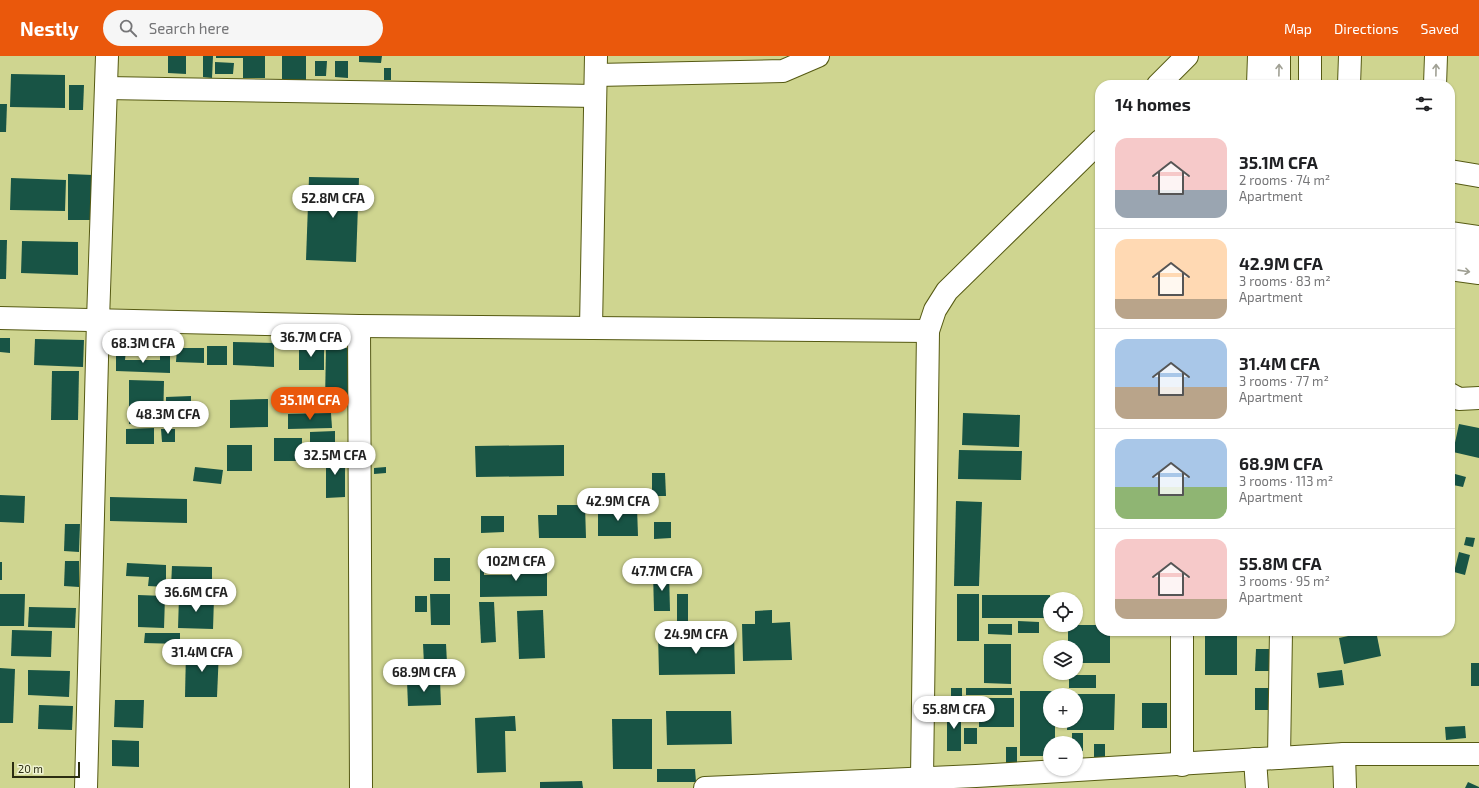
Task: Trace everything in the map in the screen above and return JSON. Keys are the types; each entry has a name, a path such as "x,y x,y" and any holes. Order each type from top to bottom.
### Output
{"street":[{"path":"86,788 98,320 107,56"},
{"path":"591,328 596,65 783,71 818,56"},
{"path":"1163,80 1187,56"},
{"path":"1258,80 1259,56"},
{"path":"1279,56 1279,80"},
{"path":"1310,56 1310,80"},
{"path":"1349,80 1350,56"},
{"path":"1435,80 1436,56"},
{"path":"106,88 595,96"},
{"path":"922,778 928,331 935,310 947,291 1095,146"},
{"path":"1455,172 1479,176"},
{"path":"1455,234 1479,237"},
{"path":"1455,250 1479,253"},
{"path":"1455,270 1479,273"},
{"path":"0,318 359,326 928,331"},
{"path":"359,326 361,788"},
{"path":"1455,397 1459,399 1479,398"},
{"path":"1182,636 1182,765"},
{"path":"1279,758 1281,636"},
{"path":"705,788 1182,765 1344,754 1479,754"},
{"path":"1344,754 1345,788"},
{"path":"1255,759 1257,788"}],"building":[{"path":"168,56 186,56 186,74 168,73"},
{"path":"203,56 213,56 212,78 203,77"},
{"path":"216,56 265,56 265,78 243,78 243,58 216,58"},
{"path":"282,56 306,56 306,82 282,82"},
{"path":"359,56 382,56 381,63 359,62"},
{"path":"315,61 327,61 326,76 315,76"},
{"path":"335,61 348,61 348,78 335,77"},
{"path":"215,62 234,63 233,74 215,74"},
{"path":"384,68 391,68 391,80 384,80"},
{"path":"11,74 65,75 65,108 10,107"},
{"path":"69,85 84,85 83,110 69,110"},
{"path":"0,104 7,104 6,132 0,132"},
{"path":"68,174 93,175 92,220 68,220"},
{"path":"309,177 359,178 356,262 306,260"},
{"path":"11,178 66,180 65,211 10,210"},
{"path":"0,240 7,240 6,279 0,279"},
{"path":"22,241 78,242 78,275 21,273"},
{"path":"0,338 10,338 10,353 0,352"},
{"path":"35,339 84,340 83,367 34,365"},
{"path":"233,342 274,343 274,367 233,365"},
{"path":"299,345 324,346 324,370 299,370"},
{"path":"207,346 227,346 227,365 207,365"},
{"path":"177,348 204,348 204,363 176,362"},
{"path":"326,348 351,348 350,402 325,401"},
{"path":"116,350 126,350 125,360 160,360 160,351 170,351 170,373 116,371"},
{"path":"52,371 79,371 78,420 51,420"},
{"path":"129,380 164,381 163,424 129,424"},
{"path":"191,396 191,423 166,423 166,397"},
{"path":"268,399 268,427 230,428 230,400"},
{"path":"331,413 332,428 288,429 288,414"},
{"path":"963,413 1020,415 1019,447 962,445"},
{"path":"1459,424 1479,428 1479,458 1455,452 1455,443"},
{"path":"154,428 154,444 126,444 126,429"},
{"path":"161,429 175,429 175,442 162,442"},
{"path":"335,431 335,448 310,448 310,432"},
{"path":"274,438 302,438 302,461 274,461"},
{"path":"227,445 252,445 252,471 227,471"},
{"path":"564,445 564,476 476,477 475,446"},
{"path":"959,450 1022,451 1021,480 958,479"},
{"path":"326,455 345,455 345,497 326,498"},
{"path":"195,467 223,470 221,484 193,481"},
{"path":"386,467 386,473 374,474 374,468"},
{"path":"652,473 665,473 666,496 652,496"},
{"path":"1455,474 1466,477 1463,487 1455,485"},
{"path":"0,495 25,496 24,523 0,522"},
{"path":"110,497 187,499 187,523 110,521"},
{"path":"956,501 982,502 979,586 954,586"},
{"path":"557,505 585,505 586,538 539,538 538,515 557,515"},
{"path":"598,507 637,507 638,536 598,536"},
{"path":"481,516 504,516 504,532 481,533"},
{"path":"654,522 671,522 671,538 654,539"},
{"path":"65,524 80,524 79,552 64,551"},
{"path":"1466,537 1475,538 1473,547 1464,545"},
{"path":"1459,552 1470,555 1465,575 1455,572"},
{"path":"434,558 450,558 450,581 434,581"},
{"path":"65,561 79,561 79,587 64,586"},
{"path":"0,562 2,562 2,580 0,580"},
{"path":"127,563 166,565 166,587 148,586 149,577 126,576"},
{"path":"510,565 547,565 547,596 480,597 480,566 484,566 484,575 511,575"},
{"path":"172,566 212,567 212,588 171,587"},
{"path":"653,572 669,572 670,611 654,611"},
{"path":"0,594 25,594 24,626 0,626"},
{"path":"430,594 450,594 450,625 431,625"},
{"path":"677,594 688,594 688,622 677,622"},
{"path":"957,594 979,594 979,641 957,641"},
{"path":"138,595 165,596 164,628 138,627"},
{"path":"982,595 1043,595 1043,618 982,618"},
{"path":"415,596 427,596 427,612 415,612"},
{"path":"179,597 214,598 213,629 178,628"},
{"path":"479,602 494,602 496,642 481,643"},
{"path":"29,607 76,608 75,628 28,627"},
{"path":"543,610 545,658 519,659 517,611"},
{"path":"772,610 772,623 790,622 792,660 743,661 742,624 755,624 755,611"},
{"path":"1018,621 1039,622 1039,633 1018,633"},
{"path":"988,624 1012,624 1012,635 988,634"},
{"path":"1083,625 1095,625 1095,636 1110,636 1110,663 1083,663 1083,640 1068,640 1068,632 1083,632"},
{"path":"12,630 52,631 51,657 11,656"},
{"path":"689,632 689,643 720,642 720,632 734,632 735,674 659,675 658,633"},
{"path":"145,633 180,633 180,644 144,643"},
{"path":"1205,636 1237,636 1237,675 1205,675"},
{"path":"1348,636 1377,636 1381,656 1344,664 1339,638"},
{"path":"423,644 446,644 447,663 424,664"},
{"path":"984,644 1011,644 1011,684 984,683"},
{"path":"1256,649 1272,649 1272,671 1255,671"},
{"path":"186,650 219,650 217,697 185,697"},
{"path":"1471,663 1479,663 1479,686 1471,686"},
{"path":"0,668 15,669 13,723 0,723"},
{"path":"28,670 70,671 69,697 28,695"},
{"path":"1342,670 1344,685 1319,688 1317,673"},
{"path":"1083,675 1096,675 1096,688 1069,688 1069,680 1083,680"},
{"path":"440,680 441,705 408,706 407,681"},
{"path":"951,688 962,688 962,697 951,697"},
{"path":"966,688 1012,688 1012,695 966,695"},
{"path":"1255,688 1269,688 1269,710 1255,710"},
{"path":"1020,691 1043,691 1043,728 1055,728 1055,736 1043,736 1043,756 1020,756"},
{"path":"1083,694 1115,694 1114,730 1067,730 1067,728 1083,728"},
{"path":"966,698 1014,698 1014,727 979,727 979,719 966,719"},
{"path":"115,700 144,700 143,728 114,727"},
{"path":"1142,703 1167,703 1167,728 1142,728"},
{"path":"39,705 73,706 72,730 38,729"},
{"path":"947,709 961,709 961,751 947,751"},
{"path":"666,711 731,711 732,744 667,745"},
{"path":"515,716 516,731 505,731 506,772 477,773 475,718"},
{"path":"612,719 652,719 652,769 613,769"},
{"path":"1465,726 1466,738 1446,740 1445,727"},
{"path":"964,728 977,728 977,744 964,744"},
{"path":"1072,733 1083,733 1083,736 1072,736"},
{"path":"112,740 139,741 139,767 112,766"},
{"path":"1094,744 1105,744 1105,758 1094,758"},
{"path":"1006,747 1017,747 1017,765 1006,765"},
{"path":"657,769 695,769 696,782 657,782"},
{"path":"582,781 583,788 540,788 540,782"},
{"path":"1468,782 1479,787 1479,788 1465,788"}]}
